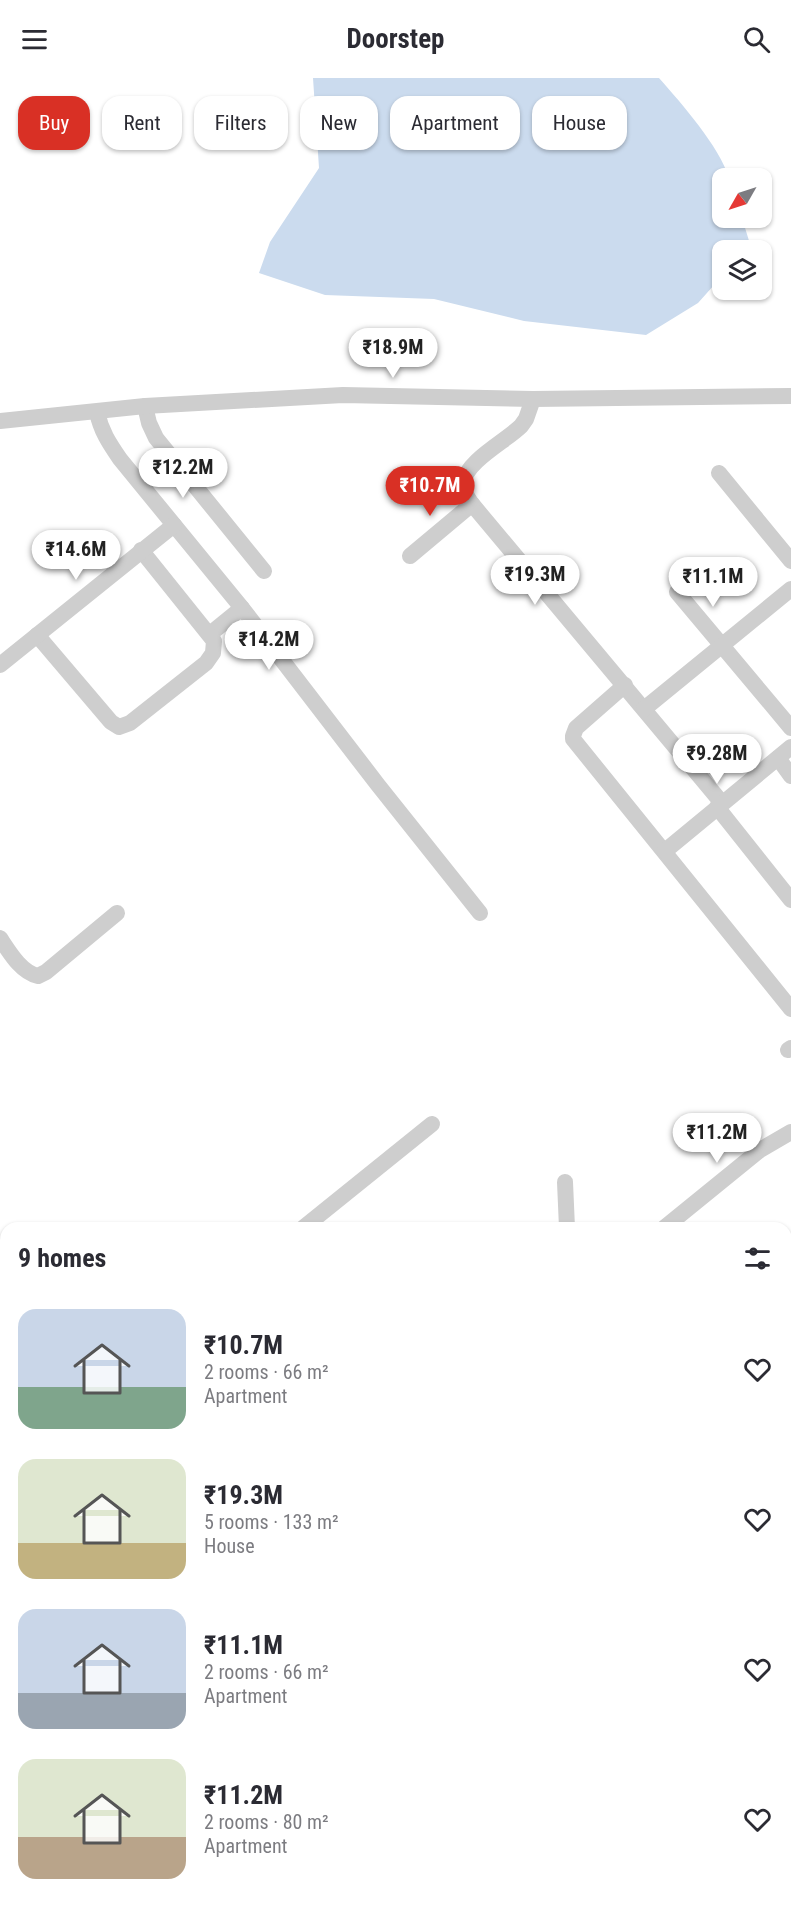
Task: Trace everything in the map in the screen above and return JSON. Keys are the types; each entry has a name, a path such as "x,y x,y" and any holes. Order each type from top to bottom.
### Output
{"street":[{"path":"0,421 145,406 343,395 533,399 791,396"},
{"path":"533,399 529,413 521,426 480,459 465,476 463,490 472,504 625,685 720,805 791,900"},
{"path":"145,406 152,431 264,571"},
{"path":"97,412 101,428 111,447 242,608 480,913"},
{"path":"719,473 791,561"},
{"path":"410,556 472,504"},
{"path":"0,665 174,525"},
{"path":"37,634 111,722 119,727 130,723 206,663 214,647 210,634 141,550"},
{"path":"644,709 791,590"},
{"path":"677,592 791,728"},
{"path":"210,634 242,608"},
{"path":"625,685 576,728 573,736 575,742 665,850 791,1009"},
{"path":"665,850 784,753 791,776"},
{"path":"0,938 19,964 30,974 38,976 53,967 117,913"},
{"path":"310,1222 432,1124"},
{"path":"679,1222 760,1150 791,1132"},
{"path":"565,1182 567,1222"}],"water":[{"path":"313,78 659,78 699,126 725,168 712,168 712,228 745,228 749,240 712,240 712,287 698,303 646,335 524,321 434,299 325,295 259,273 270,242 319,168 318,150 378,150 378,96 314,96"}]}
